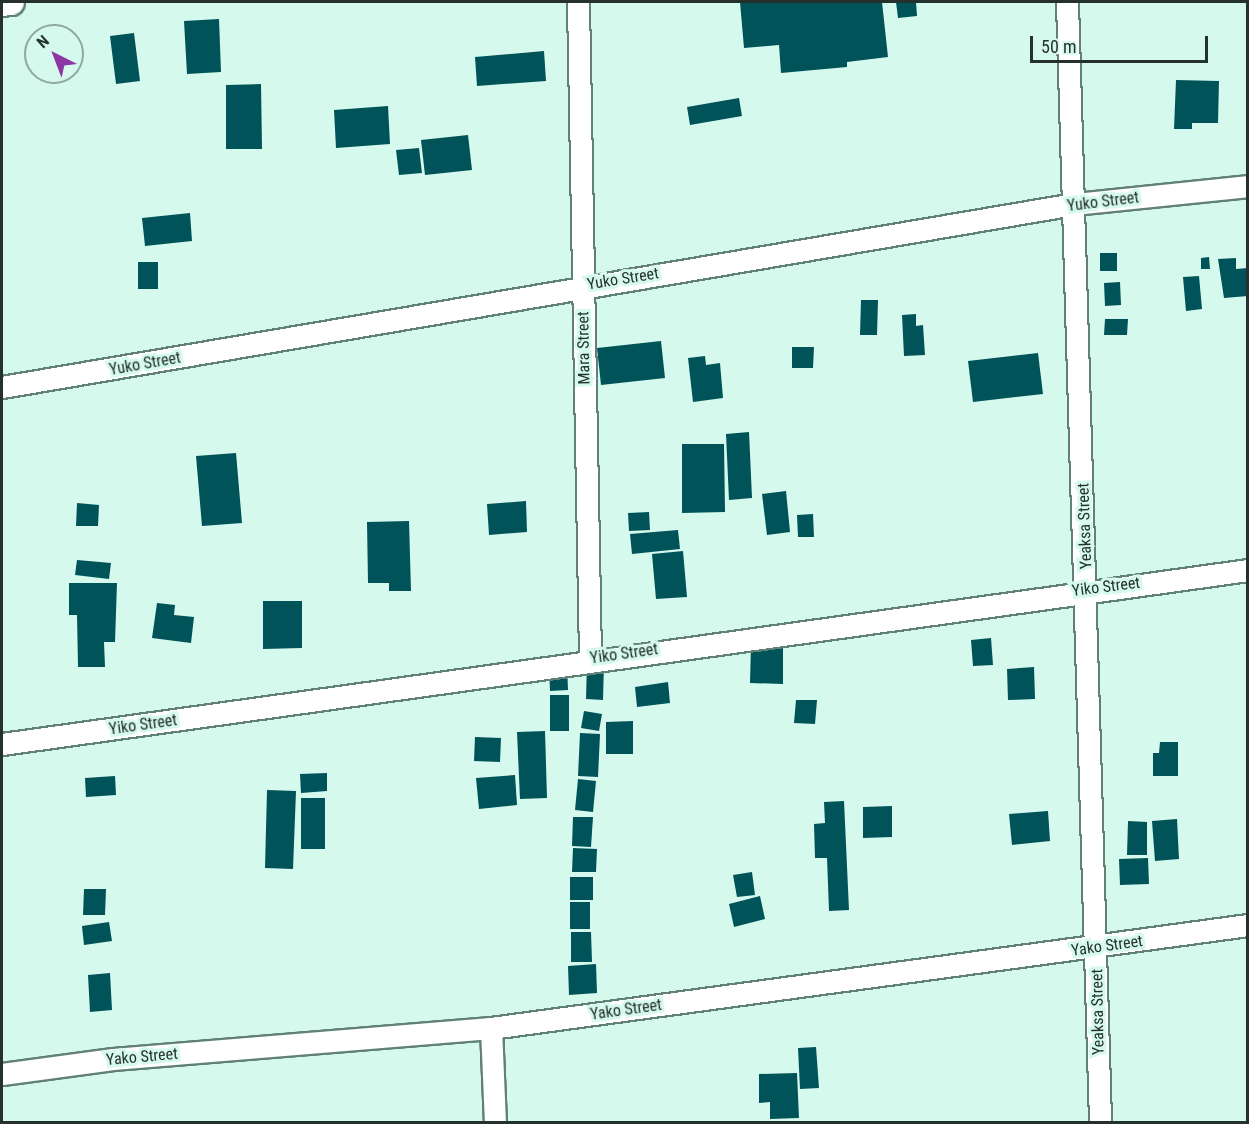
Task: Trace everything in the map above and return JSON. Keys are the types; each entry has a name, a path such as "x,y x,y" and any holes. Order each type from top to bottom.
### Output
{"street":[{"path":"2,3 11,2"},
{"name":"Mara Street","path":"578,2 590,659"},
{"name":"Yeaksa Street","path":"1067,2 1087,590 1100,1122"},
{"name":"Yuko Street","path":"2,387 583,285 1074,204 1248,186"},
{"name":"Yiko Street","path":"2,744 590,659 1248,570"},
{"name":"Yako Street","path":"2,1074 112,1059 491,1028 1248,925"},
{"path":"491,1028 495,1122"}],"building":[{"path":"740,2 882,2 888,57 847,62 847,67 781,73 779,45 744,48"},
{"path":"896,2 916,2 917,16 898,18"},
{"path":"219,19 221,72 187,74 184,21"},
{"path":"134,33 140,81 116,84 110,36"},
{"path":"544,51 546,81 477,86 475,57"},
{"path":"1176,80 1219,81 1218,123 1192,123 1192,129 1174,129"},
{"path":"261,84 262,149 226,149 226,85"},
{"path":"739,98 742,116 690,125 687,107"},
{"path":"388,106 390,144 336,148 334,110"},
{"path":"468,135 472,170 425,175 421,140"},
{"path":"419,148 422,173 399,175 396,150"},
{"path":"190,213 192,241 145,246 142,218"},
{"path":"1100,253 1117,253 1117,271 1100,271"},
{"path":"1209,257 1210,269 1201,269 1201,258"},
{"path":"1236,258 1236,269 1248,268 1248,296 1224,298 1218,259"},
{"path":"138,262 158,262 158,289 138,289"},
{"path":"1199,276 1202,309 1186,311 1183,277"},
{"path":"1120,282 1121,305 1105,306 1104,283"},
{"path":"861,300 878,300 877,335 860,335"},
{"path":"916,314 916,326 923,325 925,355 904,356 902,315"},
{"path":"1105,319 1128,319 1127,335 1104,335"},
{"path":"661,341 665,378 601,385 597,348"},
{"path":"792,347 814,347 813,368 792,368"},
{"path":"1038,353 1043,394 973,402 968,361"},
{"path":"705,356 706,365 720,363 723,398 693,402 688,358"},
{"path":"749,432 752,498 729,500 726,434"},
{"path":"682,444 724,444 725,512 682,513"},
{"path":"236,453 242,523 202,526 196,456"},
{"path":"786,491 790,532 767,535 762,494"},
{"path":"526,501 527,532 489,535 487,504"},
{"path":"77,503 99,505 98,526 76,526"},
{"path":"649,512 650,530 629,531 628,513"},
{"path":"813,514 814,537 798,537 797,515"},
{"path":"409,521 411,591 389,591 389,583 368,583 367,522"},
{"path":"678,530 680,549 632,554 630,534"},
{"path":"683,551 687,597 656,599 652,554"},
{"path":"77,560 111,563 109,579 75,575"},
{"path":"69,583 117,583 115,642 104,642 105,667 78,667 77,615 69,615"},
{"path":"263,601 302,601 302,648 263,649"},
{"path":"157,603 175,605 174,615 194,617 191,643 152,638"},
{"path":"991,638 993,665 973,666 971,640"},
{"path":"751,644 783,644 783,684 750,683"},
{"path":"587,662 604,662 603,700 586,699"},
{"path":"567,665 568,690 550,691 549,666"},
{"path":"1034,667 1035,699 1008,700 1007,669"},
{"path":"668,682 670,703 637,707 635,687"},
{"path":"550,695 569,695 569,731 550,731"},
{"path":"796,700 817,700 815,724 794,723"},
{"path":"584,711 602,714 599,731 581,728"},
{"path":"633,721 633,754 606,754 606,722"},
{"path":"545,731 547,798 520,799 517,732"},
{"path":"580,733 600,734 598,777 578,776"},
{"path":"475,737 501,738 500,762 474,761"},
{"path":"1160,742 1178,742 1178,776 1153,776 1153,753 1159,753"},
{"path":"327,773 327,791 301,793 300,774"},
{"path":"515,775 517,805 479,809 476,778"},
{"path":"115,776 116,795 86,797 85,778"},
{"path":"578,779 596,781 593,812 575,810"},
{"path":"267,790 296,791 293,869 265,868"},
{"path":"301,798 325,798 325,849 301,849"},
{"path":"844,801 849,910 829,911 827,858 815,858 814,824 825,823 824,802"},
{"path":"892,806 892,837 863,838 863,807"},
{"path":"1048,811 1050,841 1012,845 1009,814"},
{"path":"573,817 593,817 591,847 572,846"},
{"path":"1177,819 1179,859 1155,861 1152,821"},
{"path":"1128,821 1147,822 1147,855 1127,855"},
{"path":"573,848 597,849 596,872 572,872"},
{"path":"1148,858 1149,884 1120,885 1119,859"},
{"path":"752,872 755,895 737,897 733,875"},
{"path":"570,877 593,877 593,900 570,900"},
{"path":"84,889 106,889 105,915 83,915"},
{"path":"760,896 765,919 734,927 729,904"},
{"path":"570,902 590,902 590,929 570,929"},
{"path":"109,922 112,941 84,945 82,926"},
{"path":"571,932 591,932 592,962 571,962"},
{"path":"596,964 597,993 569,995 568,966"},
{"path":"110,973 112,1010 90,1012 88,975"},
{"path":"816,1047 819,1088 800,1089 798,1048"},
{"path":"797,1073 799,1118 770,1119 770,1102 759,1103 759,1074"}]}
